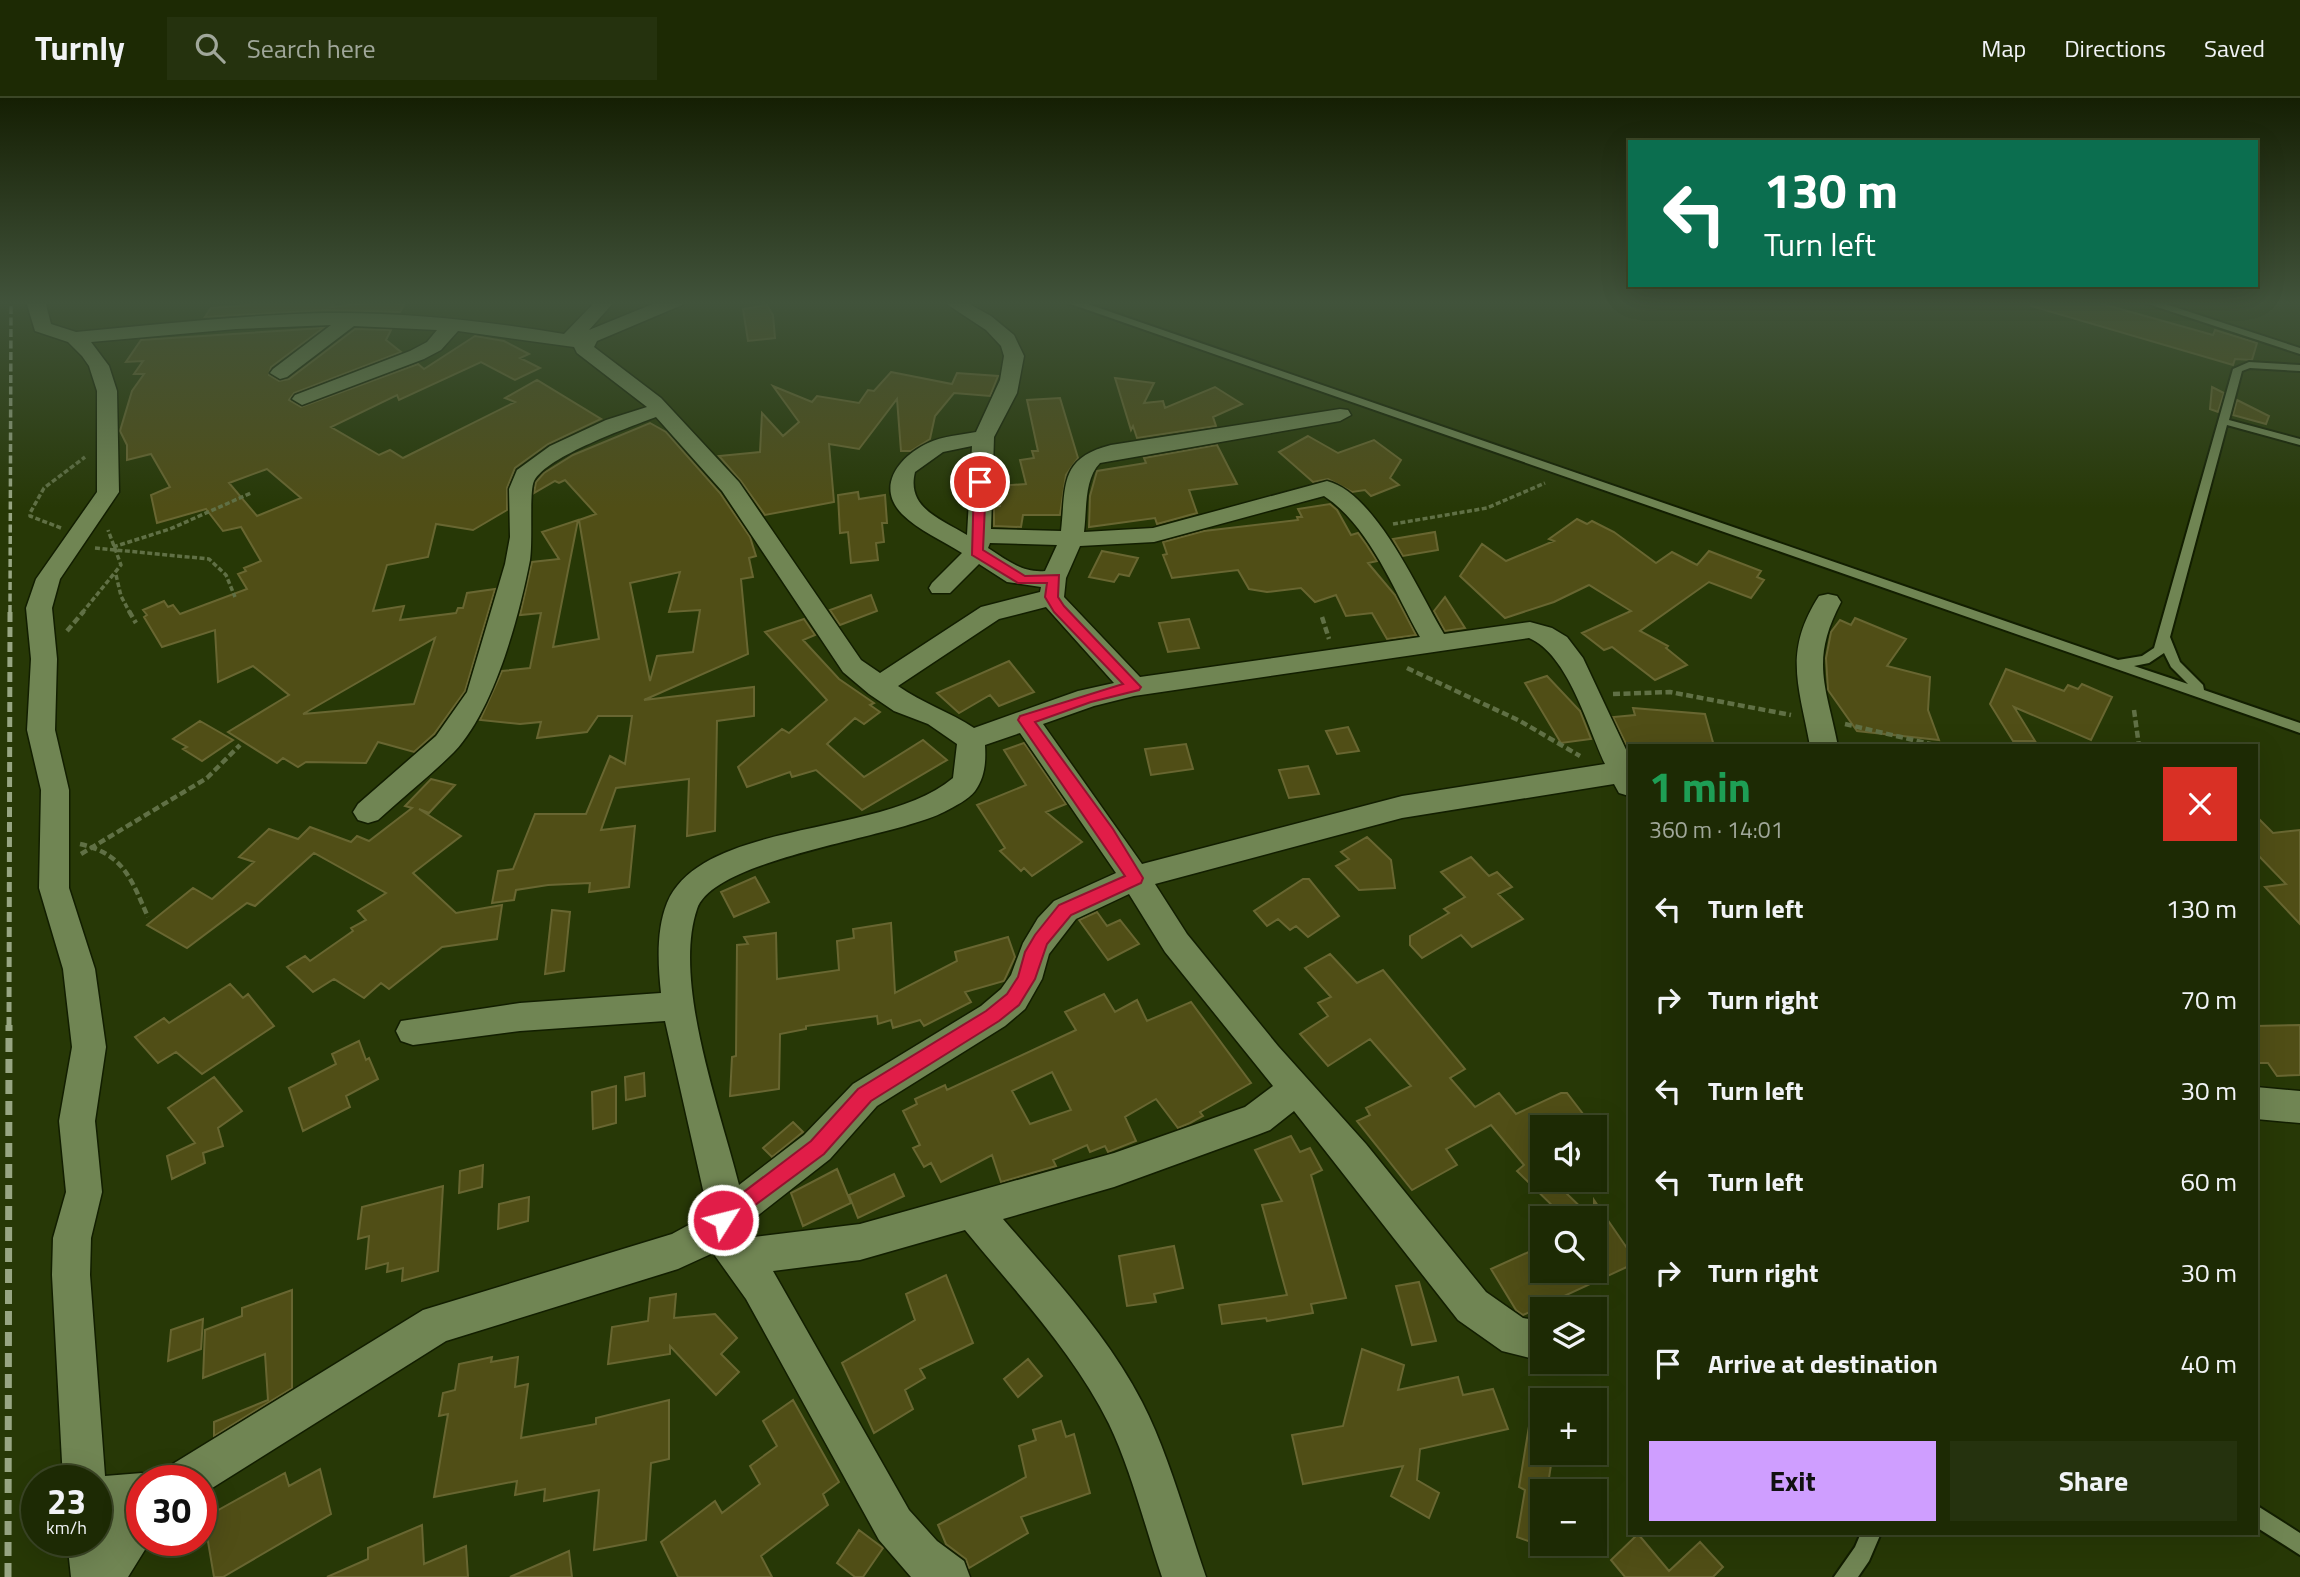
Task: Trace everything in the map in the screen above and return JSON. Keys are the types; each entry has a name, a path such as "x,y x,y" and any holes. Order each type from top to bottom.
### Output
{"street":[{"path":"83,1465 71,1275 72,1238 84,1192 77,1121 89,1047 79,969 72,941 58,907 53,869 56,838 55,790 41,730 44,659 39,608 41,594 108,492 107,391 100,370"},
{"path":"280,373 284,370"},
{"path":"302,399 378,370"},
{"path":"613,370 630,381 660,409 742,501 836,646 852,666 878,688 904,704 938,717 971,740"},
{"path":"940,588 978,544 978,494 983,437 1002,407 1011,370"},
{"path":"368,811 446,743 480,693 517,564 522,537 520,489 525,475 558,451 614,425 660,409"},
{"path":"1134,687 1059,608 1053,587 1072,537 1078,482 1083,467 1092,458 1111,452 1340,415"},
{"path":"983,437 944,444 924,453 905,469 901,479 904,500 911,510 978,544 1023,580 1053,587"},
{"path":"978,544 1072,537 1154,535 1327,488 1345,498 1368,528 1436,643"},
{"path":"878,688 902,669 990,613 1053,587"},
{"path":"1822,733 1807,672 1806,654 1815,624 1828,602"},
{"path":"726,1236 817,1147 865,1095 992,1016 1013,999 1026,979 1034,952 1065,910 1135,878 1402,807 1620,777 1588,695 1560,643 1545,634 1530,631 1134,687 1088,698 971,740"},
{"path":"1025,720 1107,834 1176,943 1266,1056 1297,1088 1472,1306 1516,1337 1530,1339"},
{"path":"948,1577 920,1557 894,1525 760,1286 726,1236 725,1203 679,1006 676,962 682,903 698,880 733,862 798,842 889,824 937,804 965,784 973,763 971,740"},
{"path":"413,1031 520,1017 679,1006"},
{"path":"210,1465 437,1324 726,1236 860,1242 973,1211 1196,1142 1257,1119 1297,1088"},
{"path":"2258,1102 2300,1107"},
{"path":"973,1211 1052,1306 1111,1387 1128,1418 1184,1577"},
{"path":"104,1577 126,1537"},
{"path":"91,1556 93,1577"}],"lane":[{"path":"1270,370 2300,728"},
{"path":"2119,663 2152,657 2160,650 2226,422 2235,376 2239,370"},
{"path":"2226,422 2300,442"},
{"path":"2164,638 2175,664 2207,695"},
{"path":"2258,1516 2300,1545"},
{"path":"1845,1577 1862,1554 1870,1535"}],"path":[{"path":"106,443 44,488 30,513 32,517 58,526 85,546 209,559 222,566 229,577 235,597"},
{"path":"1368,528 1487,508 1518,498 1563,472"},
{"path":"115,548 170,529 251,494"},
{"path":"44,659 116,574 121,565 115,548"},
{"path":"116,574 121,596 136,623"},
{"path":"1375,651 1520,721 1620,777"},
{"path":"1588,695 1670,692 1822,733 1921,744"},
{"path":"2134,710 2139,744"},
{"path":"53,869 207,778 240,745"},
{"path":"56,838 109,851 124,866 148,917"}],"building":[{"path":"137,370 270,370 269,375 279,381 289,379 301,370 354,370 294,393 289,400 301,407 402,370 464,370 399,400 397,395 331,427 379,455 390,450 403,458 515,402 505,398 537,380 601,419 548,444 515,468 507,488 507,510 473,530 436,524 428,557 387,565 373,611 404,606 400,620 456,613 458,608 463,608 467,593 495,589 465,691 434,734 414,752 378,742 366,763 306,762 298,767 283,758 277,763 228,732 289,695 253,666 218,682 215,630 162,647 144,617 147,615 143,610 164,601 168,607 173,605 180,614 247,589 238,574 246,571 244,568 261,561 241,527 223,531 206,509 157,523 151,495 170,487 151,454 127,460 127,445 120,431 132,391 144,374 134,374","holes":["267,469 301,498 257,516 229,483","435,638 414,704 303,714"]},
{"path":"496,370 536,370 515,380"},
{"path":"891,372 952,384 957,373 998,376 990,396 954,393 935,416 930,439 911,451 901,451 897,399 859,449 829,444 834,502 765,515 719,456 760,452 762,413 783,436 799,422 773,386 812,402 817,396 859,403 868,390 874,391"},
{"path":"1115,378 1154,383 1144,403 1163,401 1165,408 1215,387 1242,404 1213,417 1216,426 1137,438 1133,426 1131,430"},
{"path":"2212,387 2224,393 2218,412 2210,409"},
{"path":"1060,398 1078,458 1066,475 1060,515 1023,515 1021,527 994,526 994,506 1000,506 999,486 1026,484 1020,460 1034,458 1032,451 1038,451 1027,400"},
{"path":"2237,400 2269,416 2266,424 2233,415"},
{"path":"650,423 666,432 720,493 750,537 756,556 749,558 753,577 741,579 748,654 644,700 754,687 754,716 717,721 715,831 687,836 689,779 616,788 601,830 635,826 629,887 589,892 590,883 548,885 516,890 514,900 492,903 498,871 513,869 535,814 586,814 610,756 625,764 632,716 598,716 587,732 537,738 541,722 520,724 480,720 502,671 530,668 541,613 520,615 532,562 559,559 542,532 578,520 553,647 599,639 579,520 596,514 565,480 559,483 555,481 534,493 536,482 544,473 573,455","holes":["680,572 669,612 700,610 693,652 657,656 650,681 630,583"]},
{"path":"1308,436 1338,453 1374,440 1401,460 1390,478 1399,485 1371,496 1365,490 1352,492 1328,479 1313,482 1279,452"},
{"path":"1217,445 1237,484 1189,490 1197,513 1157,524 1155,518 1089,527 1090,496 1097,471 1146,463 1144,458"},
{"path":"858,492 859,499 885,495 887,523 882,523 884,542 876,543 878,560 851,563 848,532 840,533 838,495"},
{"path":"1330,504 1337,510 1351,535 1358,533 1366,544 1377,561 1368,563 1395,595 1416,635 1387,639 1372,613 1346,616 1336,595 1315,602 1301,588 1267,592 1249,589 1238,570 1172,578 1163,555 1167,554 1163,542 1204,531 1298,520 1297,517 1302,517 1298,509"},
{"path":"1577,519 1587,524 1592,521 1614,532 1656,563 1672,552 1697,565 1709,551 1761,571 1757,577 1764,580 1751,598 1709,582 1640,631 1668,646 1666,648 1687,665 1655,680 1612,647 1604,650 1582,633 1631,611 1589,585 1554,602 1505,618 1460,576 1482,544 1506,561 1554,541 1549,539"},
{"path":"1435,532 1438,550 1403,556 1393,539"},
{"path":"1102,551 1138,558 1129,576 1119,574 1114,582 1089,577"},
{"path":"871,595 877,611 840,625 830,610"},
{"path":"1445,597 1465,628 1445,631 1434,611"},
{"path":"1855,618 1906,639 1887,666 1930,677 1928,710 1939,740 1857,731 1828,690 1826,658 1831,632 1840,620 1851,625"},
{"path":"804,619 815,635 803,640 839,679 874,703 870,705 880,712 864,724 855,718 827,744 864,777 923,740 947,760 862,810 816,770 792,777 790,772 747,787 738,767 782,729 789,733 827,700 765,632"},
{"path":"1189,619 1199,648 1168,652 1159,623"},
{"path":"1009,661 1034,692 999,706 990,695 959,713 937,693"},
{"path":"2006,669 2064,691 2068,685 2078,689 2082,684 2112,697 2091,740 2014,707 2035,741 2013,741 1990,704"},
{"path":"1547,676 1580,711 1591,739 1561,743 1525,683"},
{"path":"1633,708 1705,714 1713,744 1627,746 1613,717 1635,715"},
{"path":"200,721 233,740 202,761 173,739"},
{"path":"1348,727 1359,751 1337,754 1326,731"},
{"path":"1024,743 1066,804 1046,812 1082,842 1032,876 1024,868 1021,871 1000,851 1005,848 977,805 1026,785 1004,750"},
{"path":"1186,744 1193,769 1151,775 1145,749"},
{"path":"1308,766 1319,794 1289,798 1279,770"},
{"path":"431,779 455,785 429,813 419,809 461,836 413,873 456,913 502,905 497,939 442,947 389,989 381,983 364,998 334,979 313,992 287,967 305,956 310,961 353,931 351,928 366,920 358,911 386,893 314,853 255,906 247,903 187,948 147,925 193,888 212,899 254,862 239,857 269,829 298,839 310,827 351,842 357,836 369,841 412,808 405,806"},
{"path":"2258,818 2273,833 2300,830 2300,924 2265,887 2286,884 2258,855"},
{"path":"1367,837 1391,860 1395,888 1359,890 1336,866 1349,859 1341,852"},
{"path":"1471,857 1489,876 1497,872 1512,887 1498,894 1523,919 1472,947 1461,935 1422,958 1410,945 1410,936 1449,913 1444,909 1465,897 1441,872"},
{"path":"755,877 769,902 734,917 721,892"},
{"path":"1303,879 1309,879 1339,916 1308,937 1296,926 1290,930 1278,919 1267,926 1254,911"},
{"path":"552,910 570,912 564,971 545,974"},
{"path":"1097,912 1107,926 1120,920 1139,944 1108,960 1079,920"},
{"path":"891,923 895,993 957,961 955,952 1008,937 1015,957 1004,981 965,992 971,1002 924,1026 920,1020 893,1028 891,1020 878,1024 877,1016 806,1026 806,1029 780,1034 779,1089 730,1096 732,1057 736,1056 737,945 748,944 744,937 776,933 777,979 839,970 837,941 854,938 853,929"},
{"path":"1330,954 1357,983 1383,970 1465,1069 1450,1078 1475,1107 1499,1093 1516,1114 1561,1093 1567,1093 1584,1115 1530,1115 1530,1184 1517,1171 1524,1165 1491,1125 1446,1149 1457,1165 1412,1190 1357,1121 1370,1115 1366,1108 1411,1086 1370,1039 1328,1066 1300,1034 1328,1016 1318,1003 1331,997 1305,968"},
{"path":"230,984 243,998 248,994 274,1026 202,1074 176,1052 158,1063 135,1037 164,1018 169,1023"},
{"path":"1104,994 1115,1012 1137,1000 1147,1021 1191,1002 1251,1083 1200,1112 1203,1116 1178,1128 1156,1099 1125,1117 1136,1141 1108,1152 1105,1146 1090,1152 1087,1145 1053,1160 1056,1166 1001,1182 992,1155 941,1182 931,1163 924,1167 913,1148 920,1145 903,1111 917,1104 915,1099 945,1085 947,1090 1076,1030 1065,1012","holes":["1052,1072 1071,1110 1030,1124 1012,1091"]},
{"path":"2300,1025 2300,1075 2277,1076 2268,1063 2258,1063 2258,1026"},
{"path":"359,1041 366,1060 369,1058 378,1079 346,1096 350,1107 303,1131 289,1088 336,1064 332,1054"},
{"path":"644,1073 645,1096 626,1100 625,1077"},
{"path":"214,1077 242,1111 218,1128 223,1146 203,1153 205,1163 172,1179 167,1156 195,1143 168,1108"},
{"path":"616,1086 616,1123 593,1129 592,1092"},
{"path":"793,1122 803,1132 772,1157 763,1148"},
{"path":"1291,1136 1300,1152 1310,1148 1322,1170 1311,1175 1346,1298 1311,1304 1313,1313 1267,1321 1266,1318 1222,1324 1219,1305 1287,1295 1262,1205 1282,1201 1255,1150"},
{"path":"483,1165 482,1187 459,1193 460,1171"},
{"path":"837,1169 851,1203 803,1226 791,1193"},
{"path":"894,1174 904,1196 858,1218 849,1195"},
{"path":"443,1186 438,1271 402,1281 403,1268 387,1272 388,1263 366,1269 369,1236 358,1239 362,1207"},
{"path":"1538,1192 1568,1192 1580,1206 1553,1206"},
{"path":"529,1197 528,1221 498,1229 499,1204"},
{"path":"1607,1219 1628,1250 1628,1266 1607,1276"},
{"path":"1174,1246 1183,1288 1154,1294 1156,1302 1127,1306 1119,1256"},
{"path":"1530,1251 1530,1283 1592,1283 1562,1297 1530,1297 1530,1312 1523,1315 1516,1310 1491,1269"},
{"path":"946,1275 973,1343 920,1369 925,1378 905,1390 913,1409 874,1433 842,1363 915,1320 906,1294"},
{"path":"1419,1282 1436,1341 1412,1345 1396,1286"},
{"path":"292,1290 292,1388 214,1436 214,1422 268,1400 265,1354 203,1378 205,1330 242,1316 242,1308"},
{"path":"676,1294 674,1318 715,1314 737,1338 721,1354 739,1372 716,1395 670,1346 670,1354 608,1364 612,1327 648,1321 650,1298"},
{"path":"203,1319 201,1349 168,1361 171,1330"},
{"path":"1362,1349 1404,1365 1398,1390 1458,1377 1463,1395 1493,1389 1508,1429 1420,1449 1417,1480 1439,1493 1429,1518 1391,1496 1403,1466 1303,1484 1292,1435 1343,1426"},
{"path":"492,1357 491,1362 518,1357 515,1387 528,1384 521,1438 596,1424 596,1418 669,1400 669,1459 651,1463 646,1540 594,1550 599,1490 544,1501 545,1489 515,1495 517,1481 434,1497 448,1414 439,1416 443,1393 455,1390 459,1364"},
{"path":"1028,1359 1042,1376 1018,1397 1004,1379"},
{"path":"793,1400 839,1482 823,1494 828,1505 761,1556 772,1577 678,1577 661,1542 715,1501 722,1513 760,1484 750,1466 777,1446 763,1421"},
{"path":"1530,1420 1530,1465 1551,1465 1549,1479 1530,1479 1530,1542 1517,1537 1525,1490 1519,1487"},
{"path":"1061,1421 1066,1437 1074,1434 1090,1493 1021,1517 1028,1533 969,1568 966,1559 946,1544 938,1525 1026,1477 1019,1446 1036,1440 1033,1430"},
{"path":"320,1469 331,1514 223,1577 214,1577 210,1556 217,1556 217,1511 285,1473 289,1486"},
{"path":"422,1525 424,1564 466,1546 468,1577 327,1577 368,1559 368,1548"},
{"path":"859,1530 883,1548 863,1577 855,1577 837,1563"},
{"path":"1639,1535 1669,1571 1700,1542 1723,1567 1713,1577 1625,1577 1611,1560"},
{"path":"569,1551 572,1577 510,1577"}],"railway":[{"path":"10,613 11,370"},
{"path":"9,1027 10,611"},
{"path":"8,1577 9,1025"}],"route":[{"path":"723,1220 817,1147 865,1095 992,1016 1013,999 1026,979 1041,939 1065,910 1135,878 1107,834 1025,720 1088,698 1134,687 1059,608 1052,597 1054,578 1023,580 1003,571 976,552 980,482"}]}
